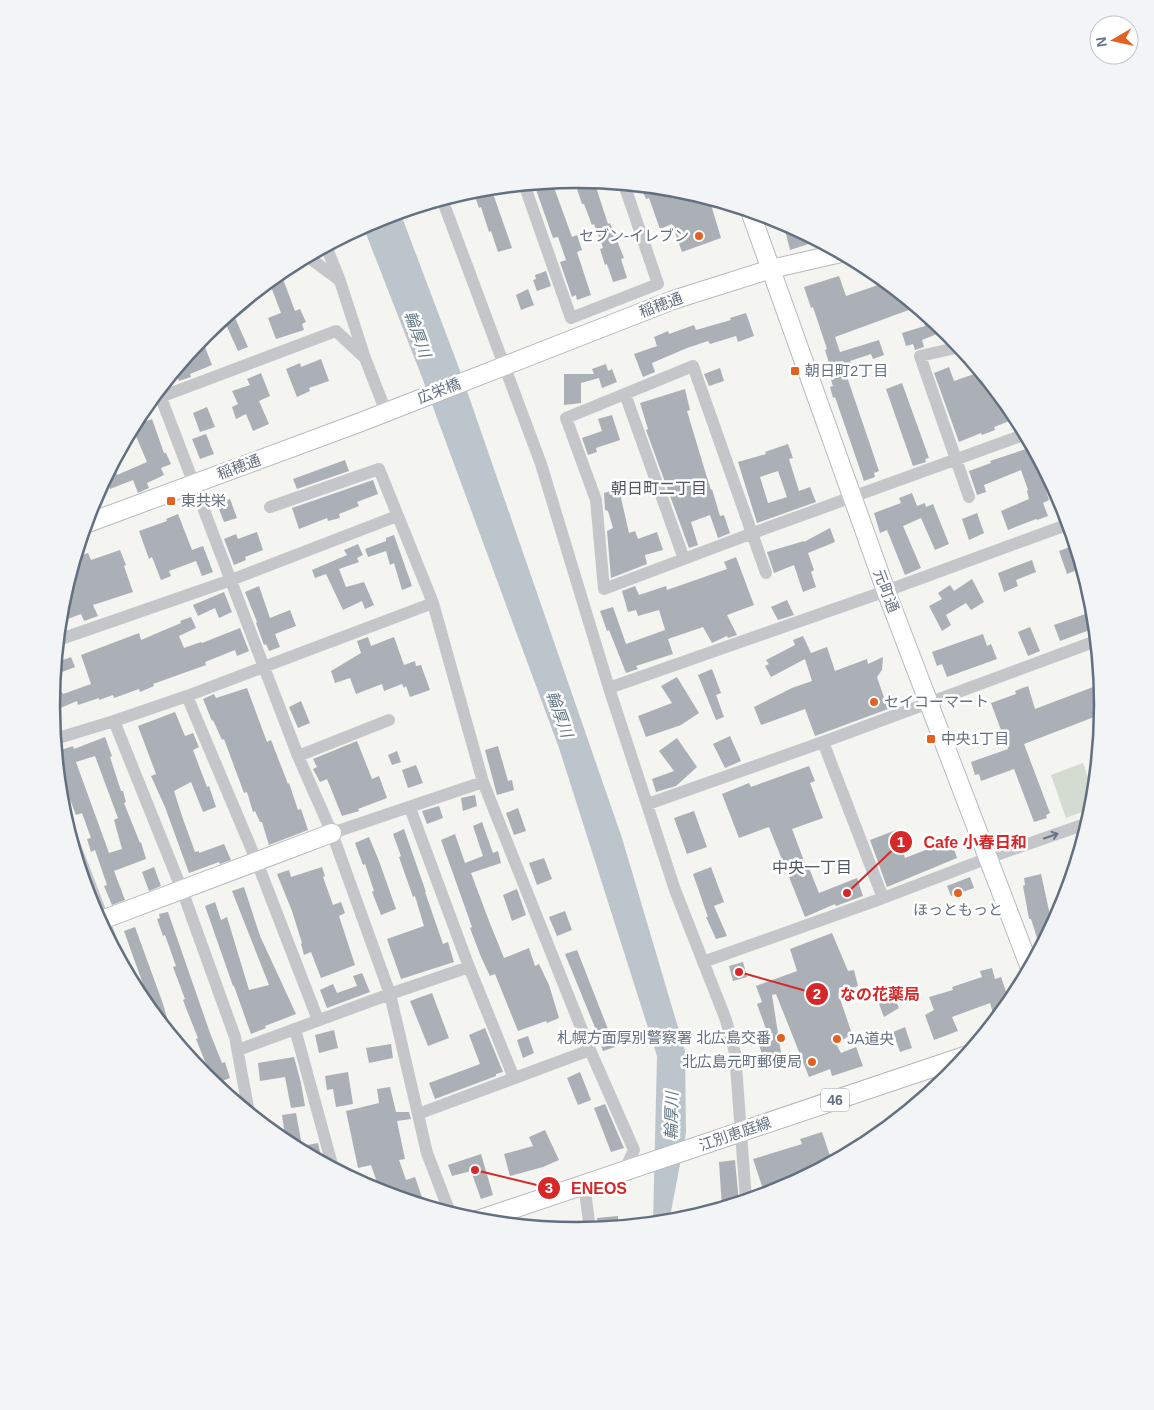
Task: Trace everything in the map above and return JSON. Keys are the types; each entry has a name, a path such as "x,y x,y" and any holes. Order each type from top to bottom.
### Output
{"main road":[{"name":"江別恵庭線","path":"493,1215 953,1061"}],"street":[{"path":"526,191 571,318 658,284 626,190"},
{"path":"445,206 541,464 675,890 726,1020 735,1053 746,1194"},
{"name":"元町通","path":"753,219 886,591 988,858 1030,955"},
{"path":"328,252 340,281 365,358 389,411"},
{"name":"稲穂通","path":"486,373 672,300 771,269 832,255"},
{"path":"313,261 340,281"},
{"path":"165,393 336,331 365,358"},
{"path":"952,349 920,356 969,496"},
{"path":"766,573 752,533 692,366 566,418 596,500 604,589 752,533 1019,437"},
{"name":"広栄橋","path":"389,411 486,373"},
{"path":"625,394 684,559"},
{"path":"158,402 193,484 298,756 332,833 390,994 427,1153 447,1205"},
{"name":"稲穂通","path":"94,521 389,411"},
{"path":"270,507 379,469 433,604 483,782 590,1050 634,1150 628,1170"},
{"path":"64,638 230,580 397,516"},
{"path":"610,688 1062,526"},
{"path":"61,737 114,722 187,696 433,604"},
{"path":"648,804 823,742 1090,643"},
{"path":"187,696 257,862 318,1020"},
{"path":"298,756 388,720"},
{"path":"114,722 182,890 238,1050 247,1103"},
{"path":"823,742 883,898"},
{"path":"106,919 332,833 483,782"},
{"path":"410,808 469,968 514,1078"},
{"path":"703,962 1079,826"},
{"path":"238,1050 390,994 469,968"},
{"path":"295,1029 331,1160"},
{"path":"418,1114 590,1050"},
{"path":"584,1184 589,1222"}],"shaded area":[{"path":"1083,763 1089,779 1083,812 1066,818 1051,775"}],"water":[{"name":"輪厚川","path":"402,218 459,368 622,838 685,1051 686,1133 671,1213 653,1216 657,1056 559,748 423,380 366,233"}],"building":[{"path":"554,189 572,237 577,235 582,250 577,252 591,295 577,300 576,295 572,297 560,262 566,260 558,237 553,238 536,190"},
{"path":"577,189 596,189 608,224 610,223 624,258 621,259 627,278 613,282 607,264 605,265 600,249 603,248 594,224 592,225"},
{"path":"643,192 711,206 721,238 682,252 672,224 660,229 649,198 646,199"},
{"path":"493,195 512,248 498,252 481,207 479,208 476,198"},
{"path":"785,232 811,243 790,250"},
{"path":"546,271 551,286 537,291 533,280 536,279 535,275"},
{"path":"839,276 846,296 878,285 910,310 835,337 840,352 879,340 884,355 873,359 871,354 850,361 853,368 845,371 879,471 874,473 875,477 864,481 835,397 833,398 830,387 833,386 831,380 834,379 825,350 827,349 804,287"},
{"path":"283,280 295,311 300,309 306,322 302,324 304,330 276,339 268,318 281,313 272,288"},
{"path":"528,289 534,305 521,310 516,295"},
{"path":"746,313 754,336 738,342 736,336 710,344 708,341 687,348 652,363 655,372 643,377 634,354 657,346 654,337 668,331 669,334 694,325 696,330 731,320 730,318"},
{"path":"235,317 248,347 238,351 226,325"},
{"path":"923,321 937,334 922,340 924,347 915,350 913,344 906,346 902,333 925,326"},
{"path":"205,347 212,365 190,374 191,377 179,381 178,377"},
{"path":"321,359 329,381 309,388 310,391 297,397 286,369 300,363 301,367"},
{"path":"606,364 608,371 612,369 617,382 602,388 599,378 581,383 581,403 564,405 564,374 594,374 592,369"},
{"path":"949,367 954,381 974,374 1009,421 994,427 995,430 982,435 981,433 959,442 934,373"},
{"path":"720,368 724,381 709,386 704,374"},
{"path":"261,373 270,396 259,401 269,424 253,431 246,414 236,419 232,407 238,404 232,391 250,385 247,379"},
{"path":"902,383 929,458 925,459 926,462 913,466 886,389"},
{"path":"685,389 690,410 687,411 705,471 720,516 724,515 730,533 718,538 710,515 691,522 698,545 689,548 646,430 648,429 640,403"},
{"path":"207,407 215,427 200,432 193,413"},
{"path":"612,415 620,440 596,448 597,452 588,455 582,438 602,431 598,419"},
{"path":"152,419 164,453 166,453 171,464 161,468 164,475 147,483 149,488 138,493 133,480 110,489 109,486 116,471 117,475 147,462 136,436 145,422"},
{"path":"206,434 214,454 200,459 192,439"},
{"path":"788,444 793,458 789,459 799,491 810,487 816,502 757,523 738,462 766,454 765,452","holes":["778,471 787,497 768,503 760,477"]},
{"path":"1026,449 1043,480 1049,500 1043,503 1048,516 1008,530 1001,511 1029,499 1028,490 1021,470 984,485 986,492 977,495 969,471 991,463 990,461"},
{"path":"345,460 349,471 297,489 293,479"},
{"path":"373,480 378,494 357,502 359,506 339,514 340,518 328,521 327,518 299,529 292,508"},
{"path":"619,489 629,533 635,531 638,539 657,532 663,550 645,555 647,564 611,578 607,531 613,528 608,511 605,510 604,493"},
{"path":"912,493 917,506 925,503 926,507 933,504 949,544 935,550 921,518 903,526 921,568 905,575 887,530 880,533 874,513 901,503 899,498"},
{"path":"230,499 237,518 224,522 217,504"},
{"path":"977,513 984,533 969,540 962,519"},
{"path":"178,514 192,550 203,546 213,572 202,576 196,561 169,571 171,576 161,580 152,557 149,559 139,531 167,521 166,519"},
{"path":"830,528 835,542 808,553 814,570 811,572 816,587 803,592 794,565 774,573 767,552 804,542"},
{"path":"257,532 263,550 245,557 246,560 234,565 224,539 236,534 238,539"},
{"path":"394,535 412,586 402,590 394,563 390,565 386,551 368,557 365,549 386,541 386,538"},
{"path":"358,544 363,555 357,558 359,562 339,569 346,587 364,582 374,605 365,609 362,601 343,610 326,574 315,578 312,570 347,555 344,550"},
{"path":"1069,547 1076,570 1067,574 1059,551"},
{"path":"120,550 133,592 93,605 98,616 84,621 81,614 67,619 83,555 88,553 91,560"},
{"path":"736,557 754,605 727,615 737,635 728,638 727,636 712,643 703,627 668,639 659,610 638,616 636,610 628,612 622,591 635,586 639,595 666,586 667,590 727,569 724,562"},
{"path":"1032,560 1036,572 1016,580 1018,586 1004,592 998,573"},
{"path":"972,579 984,602 971,610 966,603 946,615 951,625 942,631 929,606 942,599 938,593 950,585 954,591"},
{"path":"259,586 270,618 290,610 296,626 275,634 280,647 269,651 266,644 264,645 245,592"},
{"path":"224,592 232,612 219,618 215,608 198,616 193,605"},
{"path":"787,600 794,615 778,620 771,607"},
{"path":"613,607 626,644 665,630 673,654 636,666 638,669 626,673 600,611"},
{"path":"1086,614 1089,630 1060,641 1054,625"},
{"path":"191,617 196,628 179,636 184,648 240,628 249,651 237,656 235,650 205,662 206,665 153,684 154,686 140,692 139,689 114,698 113,695 78,705 77,701 60,708 60,693 63,694 91,684 81,655 139,633 141,640 181,623 180,621"},
{"path":"1030,627 1040,651 1028,656 1018,632"},
{"path":"983,634 987,646 991,644 997,659 947,677 942,664 937,666 932,652"},
{"path":"803,636 811,653 827,647 835,671 867,659 868,664 883,657 882,670 877,677 888,709 815,736 805,709 761,725 754,707 792,688 812,681 805,659 771,677 765,666 769,664 766,660 795,645 793,640"},
{"path":"368,637 371,646 394,637 404,665 415,661 416,666 421,665 430,690 410,697 406,686 404,688 402,684 384,691 382,684 356,694 350,678 335,683 331,671 361,653 357,641"},
{"path":"71,657 75,667 62,672 62,660"},
{"path":"712,669 721,693 716,695 724,717 716,720 698,675"},
{"path":"677,677 699,713 681,725 646,737 638,716 672,703 661,686"},
{"path":"1028,686 1035,709 1093,687 1094,717 1024,744 1050,813 1046,815 1047,818 1034,822 1014,769 981,781 979,774 975,775 971,762 1008,749 991,703 1016,694 1015,691"},
{"path":"247,688 267,742 271,740 298,810 301,809 308,830 269,845 262,822 260,822 255,811 253,812 247,792 244,793 224,739 222,740 212,721 203,699 214,694 216,698"},
{"path":"301,701 310,723 298,728 289,707"},
{"path":"175,712 185,736 193,733 199,747 193,750 216,807 203,812 191,782 174,791 195,852 199,851 199,853 224,844 231,860 220,864 219,862 189,873 165,807 151,776 156,774 138,726"},
{"path":"730,736 741,761 725,768 713,744"},
{"path":"105,737 121,791 123,791 126,802 124,803 141,842 146,859 114,871 125,900 112,905 104,886 107,885 95,850 91,852 87,839 91,838 82,813 76,815 68,794 62,750 73,746 74,749","holes":["95,756 118,818 114,820 122,849 109,853 76,762"]},
{"path":"677,738 697,767 676,786 656,792 652,779 674,771 659,751"},
{"path":"357,741 372,779 379,776 387,798 358,809 359,811 342,816 327,779 320,782 313,769 317,767 313,759"},
{"path":"498,746 508,781 512,780 514,790 497,795 485,750"},
{"path":"397,751 401,762 392,765 388,755"},
{"path":"416,765 423,783 408,788 402,770"},
{"path":"809,766 815,781 810,783 823,818 792,829 807,869 809,868 819,893 857,878 863,896 836,906 835,904 805,917 769,827 739,838 722,794 749,783 751,787"},
{"path":"475,795 477,806 463,811 461,798"},
{"path":"439,806 443,818 427,824 422,811"},
{"path":"518,808 526,831 514,835 506,813"},
{"path":"694,811 707,847 687,854 674,818"},
{"path":"482,822 493,853 498,851 501,863 471,873 489,921 504,958 529,948 535,966 539,964 549,985 559,1018 518,1031 495,974 490,976 481,957 441,840 455,834 465,863 483,856 473,826"},
{"path":"404,829 443,944 448,942 454,962 401,979 387,939 424,926 415,896 413,897 399,857 401,856 393,834"},
{"path":"896,830 905,858 951,840 957,858 887,887 870,840"},
{"path":"369,837 396,909 381,915 372,892 374,891 365,864 363,865 355,843"},
{"path":"544,858 552,879 537,885 529,863"},
{"path":"154,867 161,886 149,891 142,872"},
{"path":"322,867 325,876 323,877 333,905 341,902 345,913 339,916 355,965 321,978 311,952 304,955 292,911 277,874 289,870 291,877"},
{"path":"711,867 724,902 714,906 727,936 716,939 706,917 708,917 693,874"},
{"path":"1041,874 1050,914 1039,937 1037,938 1031,919 1029,919 1023,886 1025,885 1024,878"},
{"path":"970,877 974,888 951,896 947,886"},
{"path":"244,887 260,936 296,1014 265,1026 266,1028 251,1034 205,906 215,902 221,920 227,917 249,990 269,985 232,891"},
{"path":"517,889 526,915 512,921 503,895"},
{"path":"565,911 572,930 557,936 549,917"},
{"path":"168,912 210,1033 222,1063 225,1062 230,1078 222,1081 207,1067 183,1000 185,999 173,967 176,966 157,919 160,918 159,914"},
{"path":"135,927 168,1022 144,988 124,931"},
{"path":"832,933 848,971 854,970 858,986 838,993 852,1034 836,1044 841,1053 856,1047 863,1066 832,1076 830,1069 809,1077 776,994 772,995 782,1059 769,1063 767,1056 763,1057 755,1033 766,1029 757,1004 762,1002 756,986 797,971 790,949"},
{"path":"577,950 615,1047 603,1051 565,954"},
{"path":"743,962 747,977 733,981 729,966"},
{"path":"992,968 995,979 1001,977 1006,993 993,1012 990,1003 952,1017 958,1031 934,1040 925,1015 934,1010 929,997 953,990 952,987 982,977 980,971"},
{"path":"362,973 370,992 327,1008 320,990 333,984 337,993 357,986 353,976"},
{"path":"432,993 449,1038 428,1046 410,1001"},
{"path":"894,997 899,1008 884,1017 879,1004"},
{"path":"905,1027 912,1048 900,1052 893,1032"},
{"path":"485,1028 503,1072 435,1099 429,1083 480,1064 469,1035"},
{"path":"334,1030 338,1048 319,1053 315,1035"},
{"path":"528,1036 534,1053 523,1058 517,1040"},
{"path":"391,1044 393,1058 369,1063 366,1048"},
{"path":"294,1057 305,1106 291,1108 285,1077 260,1081 258,1063"},
{"path":"348,1072 353,1104 336,1107 333,1089 327,1090 325,1076"},
{"path":"580,1072 591,1100 578,1105 567,1078"},
{"path":"390,1087 396,1112 409,1112 411,1119 397,1121 405,1159 399,1160 406,1180 415,1177 422,1198 377,1182 371,1165 358,1168 346,1111 379,1103 377,1089"},
{"path":"605,1104 624,1148 611,1152 594,1108"},
{"path":"296,1113 301,1142 284,1131 282,1115"},
{"path":"545,1130 559,1160 543,1167 510,1176 504,1154 533,1146 529,1137"},
{"path":"822,1132 830,1156 806,1169 763,1188 753,1159 802,1144 800,1139"},
{"path":"318,1143 321,1154 306,1145"},
{"path":"481,1154 493,1195 481,1199 471,1171 452,1176 448,1165"},
{"path":"735,1160 738,1196 722,1201 719,1162"},
{"path":"618,1216 618,1220 597,1221 597,1218"}],"place":[{"name":"セブン-イレブン","path":"699,236"},
{"name":"朝日町2丁目","path":"795,371"},
{"name":"東共栄","path":"171,501"},
{"name":"セイコーマート","path":"874,702"},
{"name":"中央1丁目","path":"931,739"},
{"name":"Cafe 小春日和","path":"847,893"},
{"name":"ほっともっと","path":"958,893"},
{"name":"なの花薬局","path":"739,972"},
{"name":"札幌方面厚別警察署 北広島交番","path":"781,1038"},
{"name":"JA道央","path":"837,1039"},
{"name":"北広島元町郵便局","path":"812,1062"},
{"name":"ENEOS","path":"475,1170"}],"district":[{"name":"朝日町二丁目","path":"659,488"},
{"name":"中央一丁目","path":"812,867"}]}
